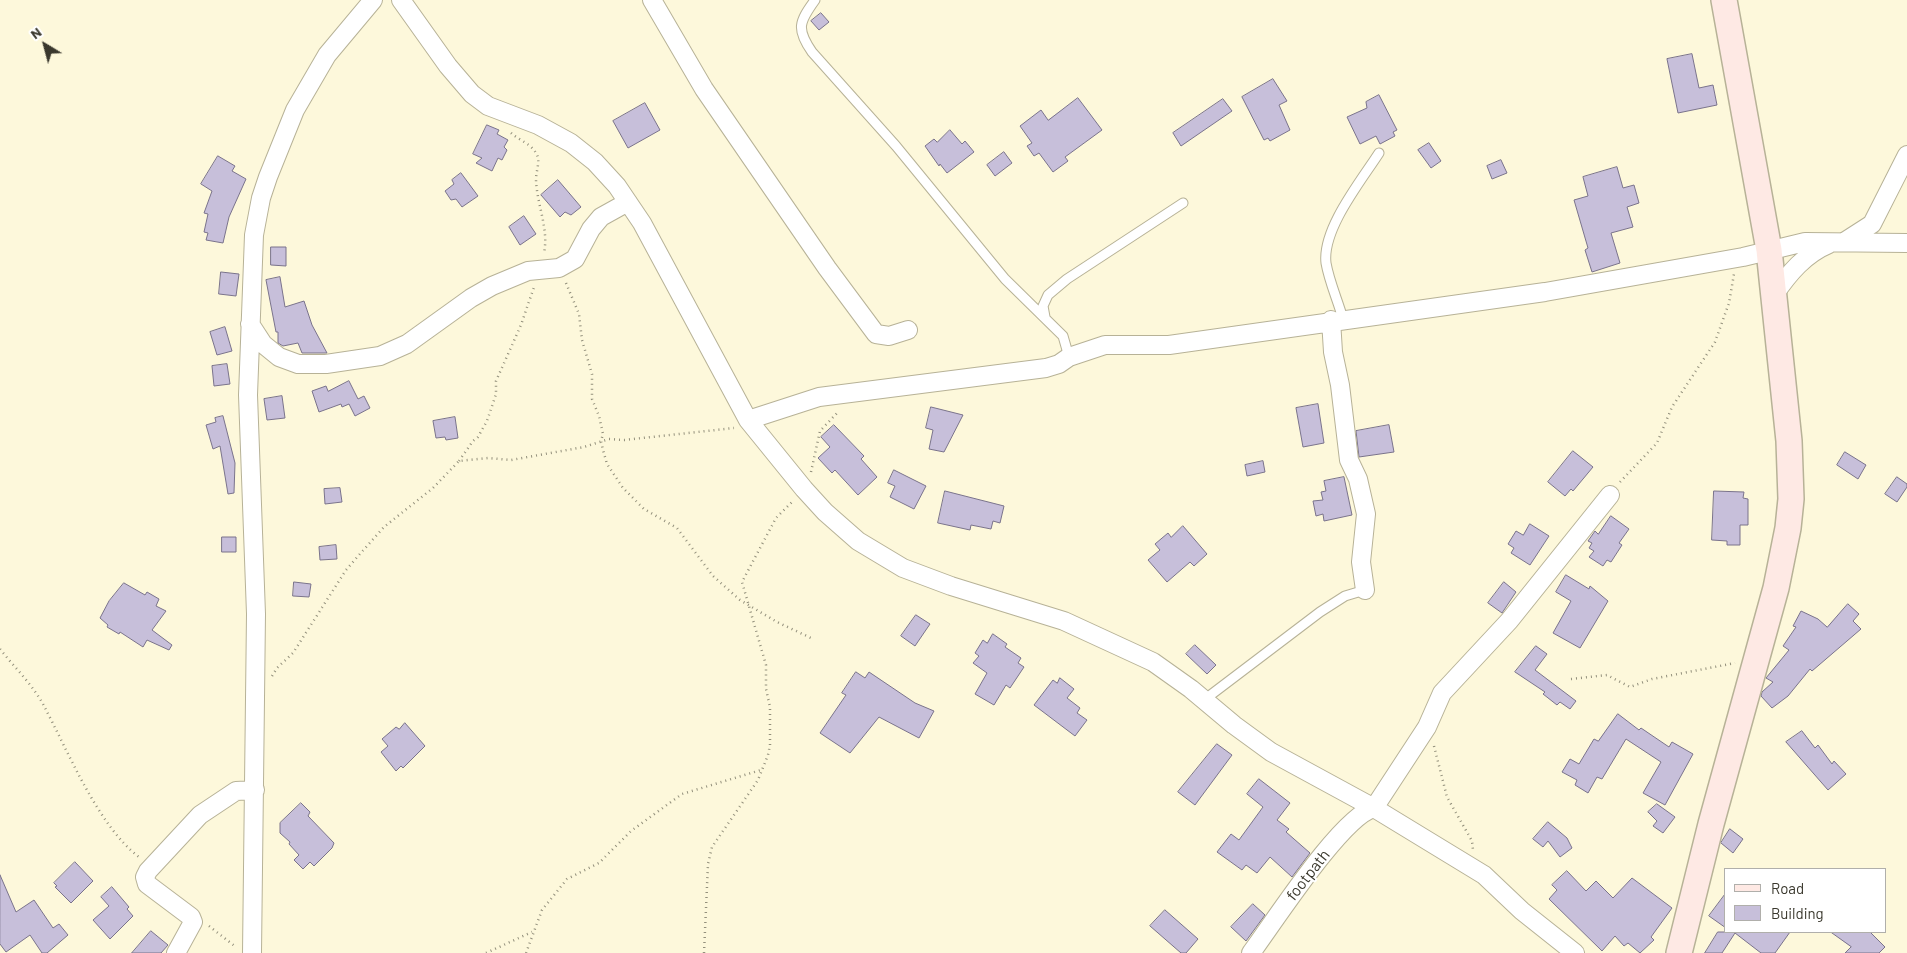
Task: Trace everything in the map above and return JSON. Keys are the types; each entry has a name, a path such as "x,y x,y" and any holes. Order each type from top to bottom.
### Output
{"street":[{"path":"245,951 255,790 256,614 248,395 254,235 261,198 276,154 296,110 328,55 373,0"},
{"path":"401,0 448,66 472,94 488,106 546,129 571,143 605,172 642,223 752,425 825,512 858,540 903,568 952,586 1064,621 1123,646 1153,662 1271,752 1374,808 1467,865 1497,886 1522,911 1575,953"},
{"path":"652,0 704,89 827,268 876,334 889,336 908,330"},
{"path":"1679,953 1711,824 1776,588 1788,528 1791,499 1790,441 1769,250 1724,0"},
{"path":"1774,295 1801,262 1815,250 1839,242 1872,224 1907,155"},
{"path":"250,324 263,344 279,357 298,364 326,364 360,359 396,350 471,298 528,271 560,268 575,259 591,228 601,217 628,202"},
{"path":"752,425 794,403 852,392 1046,368 1059,364 1069,357 1105,345 1169,345 1544,292 1743,257 1805,242 1907,243"},
{"path":"1337,320 1333,352 1340,385 1349,460 1358,479 1366,514 1362,562 1365,590"},
{"path":"1374,808 1430,720 1442,693 1509,621 1610,495"},
{"path":"176,953 193,922 191,917 147,884 145,877 161,856 200,815 236,791 255,790"},
{"name":"footpath","path":"1251,953 1290,897 1338,837 1365,810 1374,808"}],"lane":[{"path":"815,0 804,15 800,28 803,39 812,52 896,146 1004,278 1063,336 1069,357"},
{"path":"1337,320 1326,262 1328,240 1339,216 1379,153"},
{"path":"1046,318 1043,306 1048,295 1060,284 1183,203"},
{"path":"1204,700 1320,612 1344,596 1365,590"}],"path":[{"path":"1610,495 1642,457 1657,443 1672,407 1714,342 1729,303 1734,273 1743,257"},
{"path":"560,268 579,314 582,340 592,374 592,399 599,416 603,434 601,441 607,464 623,488 644,509 677,528 713,576 740,600 777,622 811,638"},
{"path":"704,953 708,864 712,847 758,780 768,755 770,707 766,689 766,665 742,582 776,518 804,489 810,474 820,431 844,405 852,392"},
{"path":"255,704 277,668 294,654 346,570 384,527 433,488 459,461 488,458 511,460 584,447 601,441 752,425"},
{"path":"0,649 44,705 63,747 71,757 98,809 117,834 138,856 150,861 161,856"},
{"path":"1571,679 1607,675 1630,687 1652,679 1697,669 1756,660"},
{"path":"1430,720 1434,750 1447,797 1472,841 1474,857 1467,865"},
{"path":"526,953 542,910 566,879 599,863 631,831 682,794 761,770"},
{"path":"193,922 208,925 213,932 245,951"},
{"path":"486,953 533,932"}],"building":[{"path":"821,13 829,22 819,30 811,21"},
{"path":"1692,54 1699,88 1713,85 1717,105 1678,113 1667,59"},
{"path":"1273,79 1287,101 1279,105 1290,130 1270,141 1268,138 1264,140 1242,97"},
{"path":"1379,95 1397,130 1393,132 1395,136 1380,144 1376,136 1360,144 1347,117 1367,108 1366,102"},
{"path":"1078,98 1102,130 1065,157 1068,161 1053,172 1039,153 1034,156 1027,146 1032,143 1020,126 1041,110 1048,120"},
{"path":"1223,99 1232,111 1181,146 1173,133"},
{"path":"645,103 660,130 628,148 613,121"},
{"path":"487,125 499,130 497,134 508,140 504,147 507,150 502,160 498,158 492,171 476,163 482,158 473,154"},
{"path":"950,130 962,144 965,141 974,152 947,173 940,164 939,166 925,146 934,139 937,142"},
{"path":"1429,143 1441,161 1431,168 1418,150"},
{"path":"1004,152 1012,163 995,176 987,165"},
{"path":"218,156 235,166 232,171 246,179 229,217 223,243 206,240 208,233 204,232 208,214 204,213 212,191 201,184"},
{"path":"1501,160 1507,173 1492,179 1487,166"},
{"path":"1617,167 1623,188 1634,185 1639,203 1627,207 1633,227 1611,233 1620,263 1592,272 1585,250 1588,248 1574,200 1588,196 1583,177"},
{"path":"461,173 478,196 462,207 456,199 451,200 445,191 454,184 452,180"},
{"path":"558,180 581,207 571,215 565,212 560,217 541,195"},
{"path":"524,216 536,234 520,245 509,227"},
{"path":"271,247 286,247 286,266 271,265"},
{"path":"221,272 239,274 236,296 219,294"},
{"path":"280,277 285,307 304,301 312,325 327,353 302,353 298,343 283,346 278,343 278,332 276,332 266,280"},
{"path":"225,327 232,351 217,355 210,332"},
{"path":"227,364 230,384 214,386 212,366"},
{"path":"349,381 358,399 364,396 370,408 355,416 349,404 342,407 341,404 319,412 312,391 326,386 328,391"},
{"path":"282,396 285,418 267,420 264,399"},
{"path":"1318,404 1324,443 1303,447 1296,408"},
{"path":"931,407 963,415 944,452 929,449 933,430 926,428"},
{"path":"223,416 235,463 234,493 228,494 220,446 213,449 206,425 216,422 215,418"},
{"path":"455,417 458,438 446,440 445,437 436,438 433,421"},
{"path":"834,425 864,456 861,459 877,477 858,495 835,470 832,473 818,458 830,447 821,437"},
{"path":"1389,425 1394,452 1359,457 1356,431"},
{"path":"1573,451 1593,467 1573,491 1571,489 1565,496 1548,482"},
{"path":"1845,452 1866,465 1858,479 1837,465"},
{"path":"1263,461 1265,472 1247,476 1245,465"},
{"path":"894,470 926,486 914,509 890,497 895,486 888,483"},
{"path":"1344,477 1352,515 1324,521 1323,514 1316,516 1313,501 1323,500 1321,492 1326,491 1324,481"},
{"path":"1897,477 1907,484 1907,487 1897,502 1885,494"},
{"path":"340,488 342,502 325,504 324,489"},
{"path":"945,491 1004,506 1000,523 993,521 991,529 971,525 970,530 938,523"},
{"path":"1714,491 1744,492 1743,498 1748,499 1748,525 1740,525 1740,545 1727,545 1727,541 1712,540"},
{"path":"1611,516 1629,529 1619,543 1622,545 1611,562 1607,560 1603,566 1589,557 1594,551 1589,548 1592,543 1588,541 1595,531 1598,534"},
{"path":"1530,524 1549,536 1530,565 1511,553 1514,548 1508,544 1516,531 1523,535"},
{"path":"1183,526 1207,554 1194,566 1190,562 1167,582 1148,560 1160,550 1155,544 1168,533 1171,537"},
{"path":"222,537 236,537 236,552 222,552"},
{"path":"336,545 337,559 320,560 319,547"},
{"path":"1566,575 1589,589 1590,586 1608,601 1580,648 1553,633 1571,601 1556,592"},
{"path":"294,582 311,584 309,597 293,596"},
{"path":"1504,582 1516,592 1502,613 1488,603"},
{"path":"124,583 145,595 147,592 159,599 156,606 166,611 152,630 172,645 169,650 147,640 143,647 120,632 119,634 107,627 108,625 100,618 109,601"},
{"path":"1848,604 1859,614 1853,621 1861,629 1812,671 1810,669 1788,696 1772,708 1761,696 1762,692 1773,682 1766,678 1789,650 1783,646 1796,627 1793,626 1801,611 1818,619 1827,627"},
{"path":"916,615 930,624 915,646 901,636"},
{"path":"993,634 1007,644 1005,647 1021,658 1018,663 1024,667 1010,688 1006,685 994,705 975,694 987,673 973,663 979,656 975,653 983,640 987,643"},
{"path":"1195,645 1216,665 1207,674 1186,654"},
{"path":"1536,646 1547,654 1535,670 1576,701 1570,709 1560,702 1557,705 1543,694 1545,692 1515,672"},
{"path":"856,672 865,678 869,672 915,703 934,711 919,738 879,717 850,753 820,733 846,695 842,693"},
{"path":"1060,678 1074,689 1067,698 1080,708 1077,713 1087,720 1075,736 1034,705 1053,680 1057,683"},
{"path":"1618,714 1639,730 1641,728 1669,747 1672,742 1693,754 1665,805 1643,793 1661,762 1626,739 1602,779 1597,777 1588,793 1575,785 1577,780 1562,772 1570,759 1579,764 1594,739 1598,741"},
{"path":"405,723 425,746 403,768 401,766 396,771 381,752 388,746 382,739 396,727 399,729"},
{"path":"1802,731 1815,748 1818,745 1832,764 1834,761 1846,774 1828,790 1786,742"},
{"path":"1217,744 1232,755 1195,805 1178,792"},
{"path":"1259,779 1290,803 1277,820 1289,829 1286,832 1310,853 1292,877 1270,857 1257,873 1246,865 1242,870 1217,852 1231,834 1239,840 1263,807 1247,794"},
{"path":"301,803 310,812 308,816 334,843 332,848 314,866 310,862 303,869 294,860 299,855 289,844 290,842 280,833 280,823"},
{"path":"1657,804 1675,817 1663,833 1653,826 1657,821 1648,812"},
{"path":"1548,822 1567,838 1572,848 1560,857 1548,841 1543,847 1533,839"},
{"path":"1730,829 1743,839 1733,853 1721,843"},
{"path":"75,862 93,881 71,903 55,887 57,886 54,883"},
{"path":"1567,871 1586,891 1596,881 1613,898 1632,878 1672,908 1651,937 1654,940 1640,953 1628,943 1624,946 1615,936 1602,951 1549,899 1557,890 1552,885"},
{"path":"0,875 16,912 34,900 53,928 59,924 68,935 47,953 42,953 30,935 6,952 0,944"},
{"path":"112,887 129,907 127,909 133,916 110,939 93,920 109,906 101,897"},
{"path":"1724,896 1724,927 1709,916"},
{"path":"1253,904 1265,915 1246,941 1231,927"},
{"path":"1165,910 1198,939 1186,953 1181,953 1150,926"},
{"path":"151,931 168,945 161,953 132,953"},
{"path":"1718,932 1735,933 1722,953 1705,953"},
{"path":"1735,933 1789,933 1775,953 1761,953"},
{"path":"1832,933 1871,933 1885,947 1879,953 1845,953 1851,947"}]}
